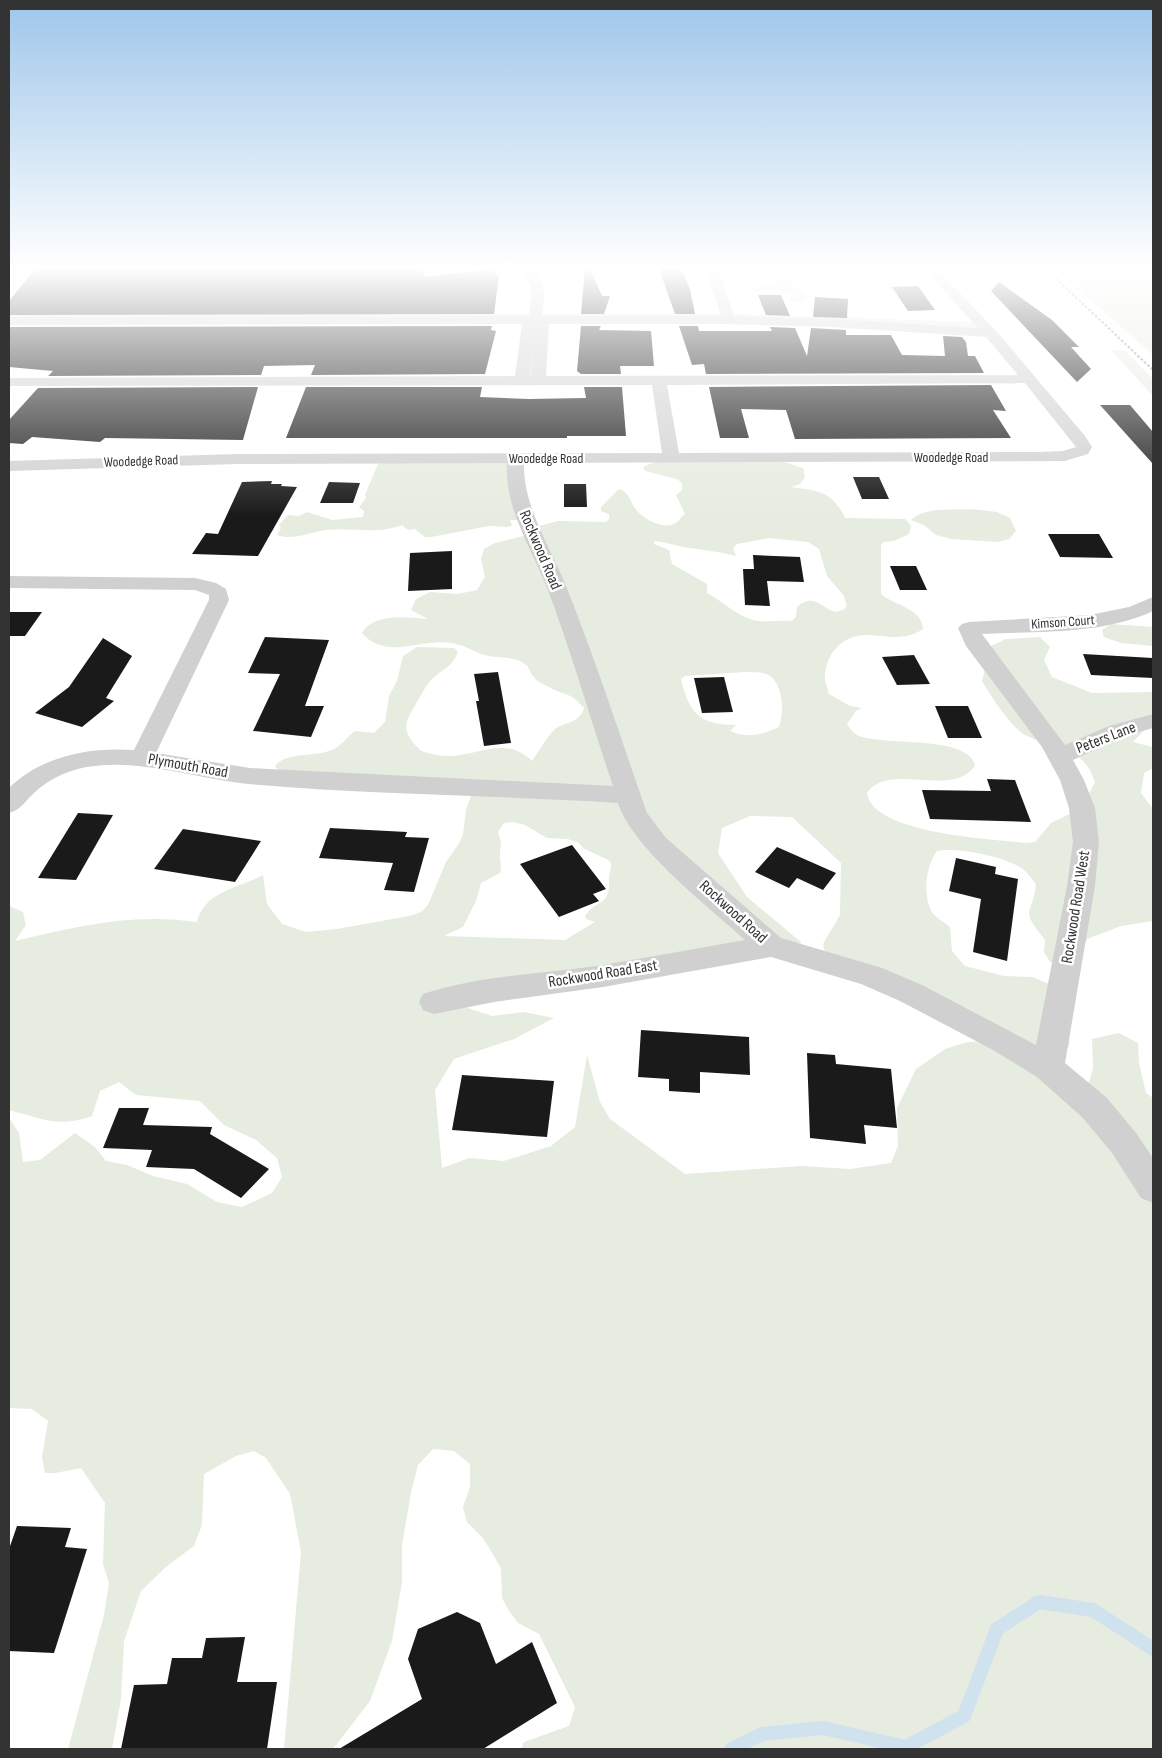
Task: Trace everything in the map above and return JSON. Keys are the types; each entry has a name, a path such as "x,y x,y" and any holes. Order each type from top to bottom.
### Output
{"street":[{"path":"522,381 526,351"},
{"path":"538,381 540,351"},
{"path":"1005,351 1028,379"},
{"path":"9,382 1028,379"},
{"name":"Woodedge Road","path":"9,466 236,459 1053,457 1073,454 1082,450 1084,447 1077,436 1028,379"},
{"path":"659,380 671,458"},
{"name":"Rockwood Road","path":"516,458 515,478 519,500 558,590 605,721 627,795 635,815 657,844 771,946 871,976 911,993 1004,1041 1048,1068 1095,1108 1124,1143 1153,1187"},
{"name":"Plymouth Road","path":"9,582 195,584 209,587 218,593 219,600 141,760 248,776 627,795"},
{"name":"Kimson Court","path":"969,628 1104,619 1130,614 1153,603"},
{"name":"Rockwood Road West","path":"969,628 974,641 1059,757 1072,780 1082,808 1086,842 1081,886 1048,1068"},
{"name":"Peters Lane","path":"1059,757 1117,731 1153,721"},
{"path":"9,805 17,794 36,778 62,765 101,757 141,760"},
{"name":"Rockwood Road East","path":"434,1002 494,990 603,976 771,946"}],"shaded area":[{"path":"527,351 538,351 538,381 522,381"},
{"path":"1112,351 1125,351 1153,379 1153,396"},
{"path":"695,457 750,457 788,463 803,468 805,477 800,484 791,487 817,491 830,497 845,518 905,519 911,526 909,534 894,541 884,542 881,545 881,594 918,616 923,629 903,636 868,635 850,638 836,648 831,655 825,671 825,682 829,694 850,706 862,708 856,711 847,724 857,735 885,740 942,745 958,749 970,756 975,766 964,775 951,780 905,779 890,780 877,784 867,793 874,807 889,818 936,832 1026,843 1035,842 1051,823 1082,808 1095,782 1083,761 1075,754 1036,740 1019,731 995,702 982,681 991,646 1006,639 1040,637 1050,647 1044,660 1052,677 1092,693 1153,692 1153,721 1133,742 1153,747 1153,768 1144,773 1141,793 1153,809 1153,921 1121,926 1087,939 1079,951 1059,964 1050,962 1044,952 1045,940 1030,917 1029,913 1036,884 1023,869 982,854 957,850 937,851 930,864 926,889 932,912 950,927 952,951 965,966 1004,976 1032,977 1052,985 1070,1026 1069,1046 1059,1059 1088,1086 1093,1068 1092,1039 1119,1033 1138,1043 1139,1063 1146,1093 1153,1098 1153,1749 521,1749 524,1742 569,1726 575,1707 539,1634 518,1623 509,1611 502,1598 501,1568 483,1538 467,1522 463,1507 470,1487 470,1464 454,1451 433,1449 418,1465 411,1493 402,1545 402,1582 392,1641 370,1701 333,1749 284,1749 301,1552 290,1494 266,1458 254,1451 236,1456 204,1474 202,1525 194,1546 167,1566 141,1591 124,1641 121,1699 112,1749 68,1749 104,1615 109,1583 103,1564 105,1503 81,1468 45,1473 42,1457 48,1421 32,1409 9,1408 9,1118 19,1133 23,1162 40,1160 75,1133 95,1147 106,1161 127,1165 153,1176 187,1184 217,1202 242,1207 272,1193 282,1177 277,1158 256,1140 224,1125 200,1101 136,1095 119,1082 100,1091 92,1116 80,1120 50,1121 9,1110 9,906 23,912 26,925 15,941 105,922 150,919 197,922 207,903 215,897 263,875 267,904 282,924 306,932 337,929 409,916 421,912 428,905 446,862 463,835 466,809 471,796 468,791 282,773 275,767 285,759 327,752 334,749 355,731 374,733 385,722 389,696 397,681 403,656 417,647 454,648 458,652 450,665 427,684 407,722 407,733 421,751 449,756 502,748 522,753 532,761 553,731 575,720 584,708 570,696 538,681 526,665 515,659 484,655 452,643 428,643 404,647 382,646 371,641 362,633 374,622 382,619 401,617 428,619 411,610 416,599 430,592 458,594 477,590 485,577 481,559 484,549 495,543 532,534 539,526 558,521 606,522 609,519 609,514 601,511 601,507 619,489 627,494 637,511 647,519 660,525 672,525 685,514 676,495 682,490 682,483 677,479 645,471 643,467 654,462 666,459","holes":["769,538 808,542 819,549 827,576 844,596 847,606 843,610 835,612 817,602 808,601 797,607 796,617 792,621 762,621 747,618 707,593 707,584 672,564 669,550 654,544 654,541 736,556 733,548 737,544","745,672 769,675 778,686 782,700 782,714 779,727 760,734 743,735 730,731 736,725 713,723 704,719 698,715 688,701 681,679 685,676","750,816 792,817 841,863 840,915 823,944 827,963 1002,1041 967,1042 945,1049 916,1069 897,1108 898,1146 891,1163 850,1169 802,1166 685,1174 610,1119 600,1102 587,1055 575,1127 551,1146 504,1161 469,1158 442,1168 435,1090 454,1059 514,1039 554,1018 524,1012 492,1016 468,1008 429,1004 802,943 747,897 718,853 722,828","513,822 525,825 547,838 568,839 579,843 583,848 610,861 607,895 605,899 585,916 586,919 595,922 565,940 444,936 463,927 476,901 481,883 500,873 501,843 498,832 504,823"]},
{"path":"516,458 525,520 510,520 512,525 509,527 489,526 431,537 425,537 415,529 408,530 402,525 383,530 335,529 295,537 277,535 281,528 279,525 288,515 299,516 307,512 332,520 363,517 364,511 359,507 366,498 365,495 380,459"},
{"path":"971,509 997,512 1010,518 1016,531 1009,539 998,542 951,539 936,535 924,525 911,520 932,511"},
{"path":"1111,624 1153,627 1153,646 1121,643 1104,637 1102,630"}],"building":[{"path":"9,351 491,351 485,374 311,375 315,365 264,366 261,375 48,376 53,371 9,367"},
{"path":"579,351 653,351 654,366 620,366 621,374 581,374 577,371"},
{"path":"687,351 805,351 807,356 808,351 900,351 902,355 945,356 945,351 967,351 968,356 975,356 984,373 706,374 704,364 692,365"},
{"path":"1048,351 1075,351 1091,369 1077,382"},
{"path":"991,385 1006,411 993,410 1011,438 795,439 786,410 741,409 749,438 720,438 709,387"},
{"path":"258,387 243,440 105,438 100,442 32,437 23,444 9,443 9,420 38,388"},
{"path":"306,387 482,387 480,397 529,399 586,398 584,387 622,387 626,436 567,436 567,438 286,438"},
{"path":"1100,405 1130,405 1153,432 1153,464"},
{"path":"853,477 879,477 889,499 862,499"},
{"path":"272,481 271,484 297,487 258,556 192,554 206,533 218,534 242,482"},
{"path":"329,482 360,483 353,503 320,503"},
{"path":"564,484 586,484 587,507 564,507"},
{"path":"1048,534 1099,534 1113,558 1060,557"},
{"path":"452,551 452,589 408,591 410,553"},
{"path":"753,555 800,557 804,582 767,581 770,606 745,605 743,569 754,569"},
{"path":"890,566 916,566 927,590 900,590"},
{"path":"9,612 42,612 25,636 9,636"},
{"path":"265,637 329,640 305,706 324,706 311,737 253,731 280,674 248,673"},
{"path":"103,638 132,656 106,698 114,701 82,727 35,713 69,687"},
{"path":"1083,654 1153,658 1153,678 1091,675"},
{"path":"914,655 930,684 897,685 882,657"},
{"path":"498,672 511,743 484,746 476,701 479,701 474,674"},
{"path":"724,677 733,712 702,713 694,678"},
{"path":"935,706 968,706 982,738 948,738"},
{"path":"987,779 1015,780 1031,822 930,819 922,790 991,791"},
{"path":"78,813 113,815 76,880 38,878"},
{"path":"330,828 407,832 405,837 429,838 414,892 384,890 393,863 319,858"},
{"path":"183,829 261,841 235,882 154,869"},
{"path":"572,845 606,889 593,894 599,901 559,917 520,864"},
{"path":"777,847 836,873 823,890 797,878 789,888 755,872"},
{"path":"956,858 996,867 995,874 1018,879 1007,961 973,952 981,899 949,891"},
{"path":"641,1030 749,1037 750,1075 700,1072 700,1093 669,1091 669,1079 638,1077"},
{"path":"807,1053 835,1055 836,1064 891,1069 897,1128 864,1125 866,1144 810,1138"},
{"path":"462,1075 554,1081 547,1137 452,1130"},
{"path":"119,1108 149,1108 143,1125 212,1127 210,1134 269,1169 241,1198 194,1169 146,1167 152,1150 103,1148"},
{"path":"17,1526 71,1528 65,1547 87,1549 54,1653 9,1651 9,1549"},
{"path":"457,1612 480,1623 496,1664 532,1642 557,1703 483,1749 339,1749 422,1699 408,1659 418,1629"},
{"path":"245,1637 237,1682 277,1682 267,1749 121,1749 134,1685 167,1684 172,1658 202,1658 206,1638"}],"waterway":[{"path":"731,1749 762,1734 823,1728 906,1747 964,1716 997,1629 1039,1602 1093,1610 1153,1649"}],"railway":[{"path":"1133,351 1153,370"}]}
